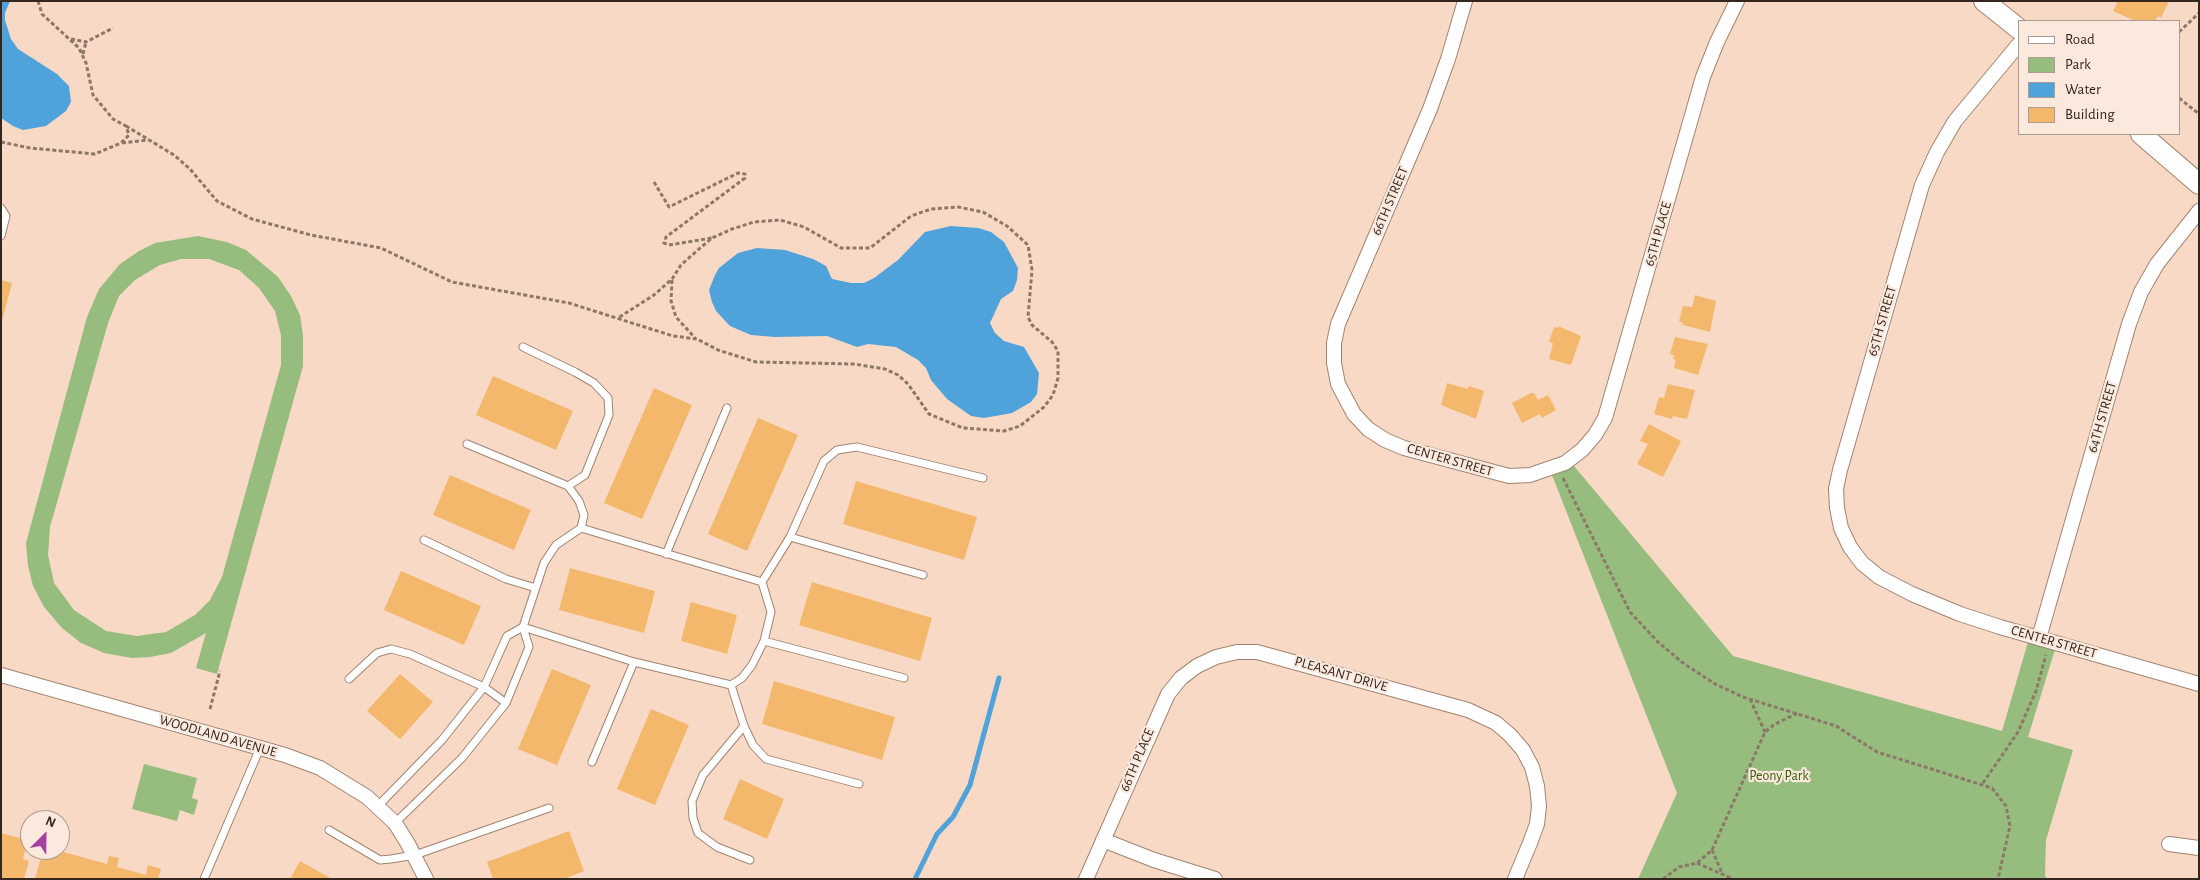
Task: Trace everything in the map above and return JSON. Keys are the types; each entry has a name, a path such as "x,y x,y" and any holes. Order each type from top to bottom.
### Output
{"street":[{"name":"66TH STREET","path":"1345,401 1338,384 1334,363 1334,343 1338,324 1430,109 1448,59 1465,1"},
{"name":"65TH PLACE","path":"1563,463 1595,435 1610,405 1703,77 1717,42 1737,1"},
{"path":"1984,1 2018,28"},
{"name":"65TH STREET","path":"1912,594 1879,577 1862,563 1850,547 1841,528 1836,490 1840,470 1922,185 1937,152 1955,121 2018,45"},
{"path":"2142,135 2199,184"},
{"name":"64TH STREET","path":"2045,640 2129,324 2142,292 2157,264 2199,211"},
{"name":"CENTER STREET","path":"1345,401 1368,429 1385,440 1404,448 1510,476 1530,475 1563,463"},
{"name":"CENTER STREET","path":"1912,594 1960,614 2199,684"},
{"name":"PLEASANT DRIVE","path":"1212,659 1237,652 1257,652 1275,655 1468,710 1496,723 1510,735 1527,758 1537,786 1539,806 1537,824 1514,879"},
{"name":"66TH PLACE","path":"1086,879 1168,694 1181,678 1197,666 1212,659"},
{"name":"WOODLAND AVENUE","path":"1,675 260,748 320,768 346,782 395,823 412,849 426,879"},
{"path":"1103,840 1154,860 1215,879"},
{"path":"2169,844 2199,848"}],"lane":[{"path":"1,208 6,216 1,236"},
{"path":"523,347 575,372 594,384 608,398 609,415 585,475 568,486"},
{"path":"666,554 727,408"},
{"path":"395,823 462,758 506,703 529,647 523,627 544,563 556,545 581,528 584,515 579,501 568,486 467,444"},
{"path":"378,807 442,740 484,687 507,636 523,627 634,662 731,685 742,678 752,665 764,641 771,612 762,582 790,537 824,461 837,450 856,447 983,478"},
{"path":"581,528 762,582"},
{"path":"790,537 923,575"},
{"path":"424,540 506,579 536,588"},
{"path":"764,641 904,678"},
{"path":"349,679 377,653 391,648 410,654 484,687 506,703"},
{"path":"592,762 634,662"},
{"path":"731,685 744,726 753,745 766,759 859,784"},
{"path":"744,726 703,775 692,801 698,833 717,847 750,860"},
{"path":"204,879 260,748"},
{"path":"329,830 380,860 549,808"}],"path":[{"path":"38,1 42,14 79,48 93,95 113,119 174,155 217,201 252,219 311,236 381,248 452,282 570,303 673,336 696,339 718,350 756,362 778,364 854,364 885,369 898,375 908,384 929,414 963,428 982,431 1012,428 1037,414 1052,395 1058,378 1058,351 1052,342 1032,325 1028,317 1032,270 1028,245 1007,226 983,212 958,207 931,209 911,216 884,239 870,248 862,249 841,248 804,227 780,220 754,222 712,238 668,245 664,243 666,237 745,178 745,174 738,173 669,207 654,182"},
{"path":"2180,31 2199,13"},
{"path":"70,38 86,42 112,28"},
{"path":"82,55 86,42"},
{"path":"2180,99 2199,114"},
{"path":"122,144 128,135 126,126"},
{"path":"1,142 7,145 95,154 122,144 149,140"},
{"path":"618,318 654,295 672,279 681,265 712,238"},
{"path":"672,279 671,301 676,317 696,339"},
{"path":"1563,463 1630,612 1658,642 1683,663 1715,684 1750,699 1836,726 1877,752 1983,783 2001,796 2008,816 2009,836 1998,879"},
{"path":"1983,783 2018,732 2036,691 2045,640"},
{"path":"210,709 220,671"},
{"path":"1750,699 1764,732"},
{"path":"1663,879 1679,867 1697,863 1712,850 1764,732 1791,715 1799,713"},
{"path":"1712,850 1723,873"},
{"path":"1697,863 1723,873 1732,879"}],"green space":[{"path":"198,236 227,242 246,250 278,277 291,296 300,315 303,336 303,366 217,674 196,668 206,633 171,653 150,657 132,658 104,653 81,643 62,628 44,607 33,586 28,566 26,543 87,317 99,289 120,264 155,243","holes":["181,259 209,259 239,270 259,288 275,311 281,335 281,365 222,577 210,600 195,615 166,632 137,636 106,631 74,610 54,583 48,555 50,527 108,323 119,296 135,280 160,265"]},
{"name":"Peony Park","path":"1569,460 1733,656 2002,731 2030,635 2057,643 2028,737 2073,750 2046,840 2045,875 2047,879 1638,879 1677,793 1550,470"},
{"path":"144,764 197,778 192,798 198,800 194,815 180,810 177,821 132,809"}],"water":[{"path":"1,1 10,1 5,13 5,20 11,39 18,49 57,74 69,86 71,102 66,111 46,126 23,130 1,118"},
{"path":"951,226 978,228 991,232 1004,242 1018,268 1017,280 1013,291 1001,299 990,323 995,333 1004,341 1024,347 1039,373 1037,394 1031,402 1012,413 984,418 971,416 947,399 931,380 926,368 918,360 896,347 868,344 857,347 827,336 775,337 751,335 730,326 716,311 712,302 709,290 715,275 719,268 738,253 757,248 785,250 813,259 826,266 832,279 851,283 864,283 898,260 925,232"}],"building":[{"path":"2114,1 2169,1 2161,18 2158,16 2156,20 2133,20 2113,11 2117,3"},
{"path":"1,280 12,283 2,321 1,321"},
{"path":"1695,295 1716,301 1710,332 1683,325 1679,321 1683,306 1692,307"},
{"path":"1558,326 1581,336 1571,365 1549,359 1553,343 1549,342 1554,327 1558,328"},
{"path":"1675,337 1708,344 1698,375 1674,368 1676,360 1673,359 1674,355 1670,354"},
{"path":"493,376 573,411 556,450 476,415"},
{"path":"1447,383 1468,389 1469,386 1484,391 1476,419 1441,405"},
{"path":"1668,384 1695,390 1687,419 1673,416 1672,419 1654,414 1659,397 1664,398"},
{"path":"654,388 692,405 642,519 604,503"},
{"path":"1534,393 1538,400 1548,395 1556,410 1542,418 1540,414 1522,423 1512,403"},
{"path":"758,418 798,435 747,551 708,534"},
{"path":"1649,424 1681,441 1663,477 1637,464 1648,444 1640,441"},
{"path":"450,475 531,510 514,550 433,515"},
{"path":"856,481 977,517 964,560 843,524"},
{"path":"570,568 655,591 644,633 559,610"},
{"path":"401,571 481,606 464,645 384,610"},
{"path":"812,582 932,618 920,661 799,625"},
{"path":"691,602 737,615 727,654 681,641"},
{"path":"552,669 591,685 557,765 518,749"},
{"path":"400,674 433,702 400,739 367,711"},
{"path":"774,681 895,717 882,760 762,724"},
{"path":"651,709 689,725 655,805 617,789"},
{"path":"740,779 784,799 767,839 723,819"},
{"path":"569,831 584,871 564,879 493,879 487,862"},
{"path":"1,833 20,838 20,860 29,861 24,879 1,879"},
{"path":"70,854 107,864 109,856 119,858 117,867 146,875 148,865 161,869 158,879 35,879 40,860 70,860"},
{"path":"300,861 332,879 290,879"}],"waterway":[{"path":"915,879 937,834 953,817 970,785 999,678"}]}
